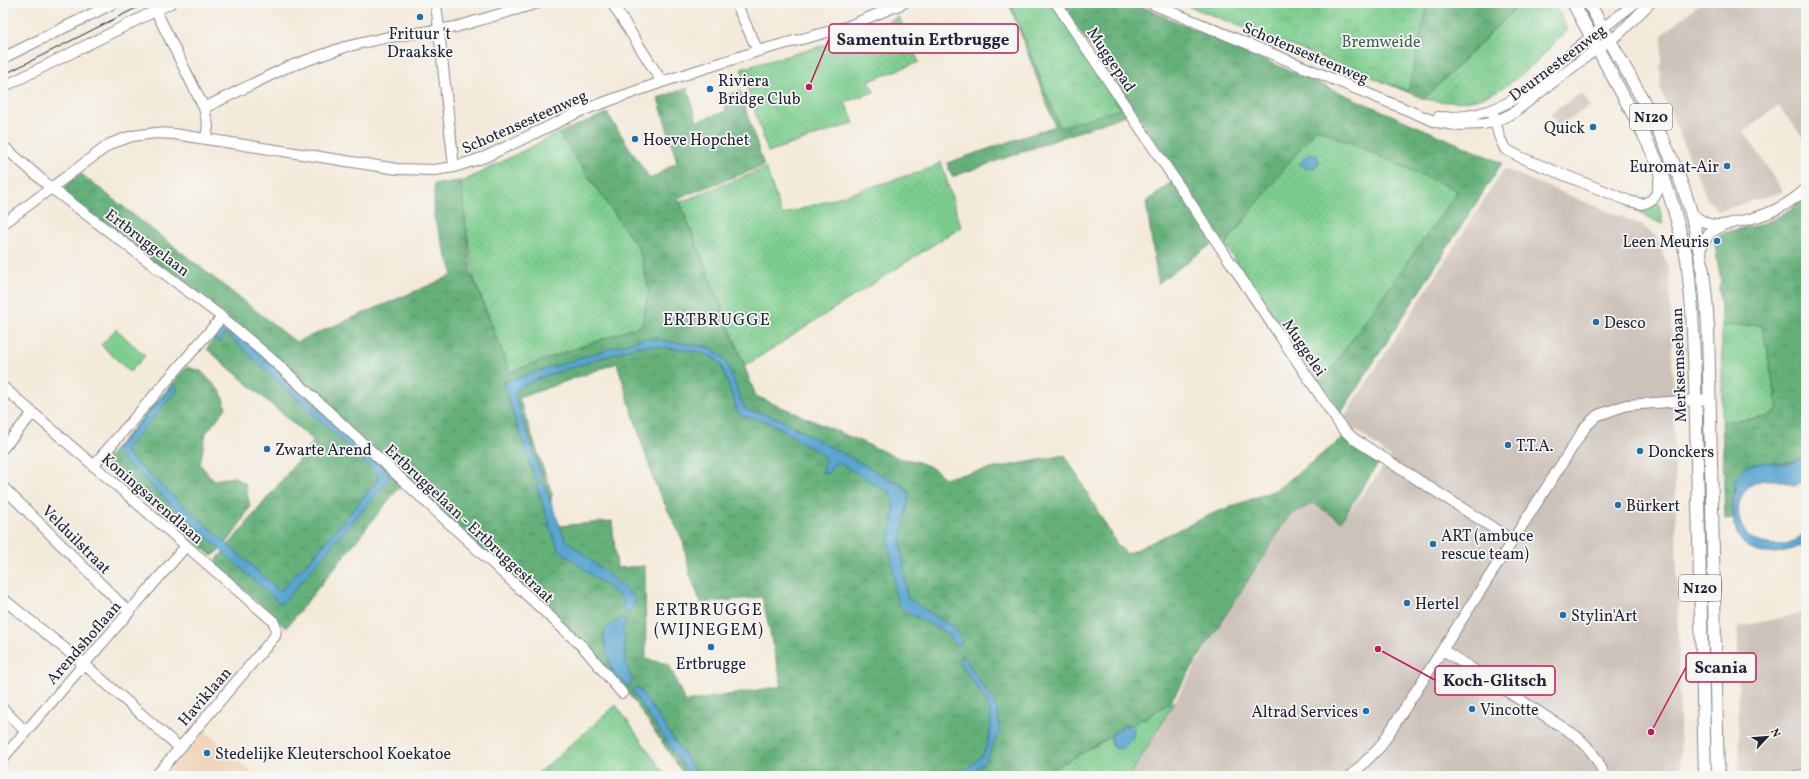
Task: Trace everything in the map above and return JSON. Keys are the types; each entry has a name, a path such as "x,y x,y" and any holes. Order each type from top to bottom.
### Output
{"main road":[{"name":"Merksemsebaan","path":"1573,3 1641,129 1661,170 1681,234 1689,275 1694,327 1705,776"},
{"name":"Merksemsebaan","path":"1589,3 1665,143 1690,212 1699,251 1707,306 1718,776"}],"street":[{"path":"3,58 97,8 114,3"},
{"path":"3,87 154,7 171,3"},
{"path":"436,3 454,167"},
{"path":"204,108 285,68 338,50 384,38 439,29 456,28 538,3"},
{"path":"612,3 662,82"},
{"path":"729,3 743,16"},
{"path":"736,3 758,52"},
{"name":"Schotensesteenweg","path":"3,224 50,187 110,144 132,136 156,133 206,138 397,169 435,170 454,167 485,157 583,110 662,82 758,52 846,27 904,3"},
{"name":"Muggepad","path":"1056,3 1131,113"},
{"name":"Schotensesteenweg","path":"1150,3 1406,109"},
{"name":"Deurnesteenweg","path":"1422,116 1462,117 1492,111 1507,104 1522,95 1591,37 1635,3"},
{"name":"Deurnesteenweg","path":"1406,109 1436,122 1455,125 1472,125 1496,121 1506,117 1525,106 1597,49 1610,41 1650,3"},
{"path":"154,7 204,108 208,126 206,138"},
{"name":"Deurnesteenweg","path":"1492,111 1499,136 1505,149 1522,158 1615,196 1642,204 1649,201 1656,195 1659,189 1658,179 1661,170"},
{"name":"Muggelei","path":"1131,113 1342,428 1354,439 1512,540"},
{"name":"Ertbruggelaan","path":"3,146 50,187 222,317 276,362"},
{"path":"1699,251 1709,234 1723,225 1766,215 1793,200 1806,189"},
{"path":"1690,212 1697,219 1706,223 1723,225"},
{"path":"93,466 222,317"},
{"name":"Ertbruggelaan - Ertbruggestraat","path":"276,362 583,647 622,694"},
{"name":"Koningsarendlaan","path":"3,387 271,619 276,628 275,636"},
{"path":"1354,775 1380,747 1586,426 1598,415 1626,405 1709,399"},
{"path":"3,448 33,413"},
{"name":"Velduilstraat","path":"3,487 129,612"},
{"name":"Arendshoflaan","path":"3,758 186,546"},
{"path":"3,598 84,664 180,748"},
{"name":"Haviklaan","path":"156,776 275,636"},
{"path":"1443,650 1576,736 1588,747 1599,763 1604,776"},
{"path":"3,709 26,732"},
{"path":"1794,776 1806,775"}],"shaded area":[{"path":"1700,3 1806,3 1806,141 1778,106 1744,131 1783,192 1718,211 1708,200 1660,88 1662,35"},
{"path":"1582,93 1590,106 1558,126 1550,113"},
{"path":"1504,169 1642,225 1656,237 1669,270 1673,381 1681,776 1130,776 1238,596 1290,516 1313,503 1341,521 1391,458 1343,419"},
{"path":"1806,612 1806,776 1739,776 1738,627"},
{"name":"Stedelijke Kleuterschool Koekatoe","path":"204,730 256,776 164,776"}],"green space":[{"path":"1009,3 1056,3 1131,113 952,177 947,163 1055,126"},
{"path":"1010,3 1054,3 1120,109 1060,127"},
{"path":"1060,3 1134,3 1502,163 1341,413 1321,383 1458,191 1316,128 1225,245 1113,78"},
{"name":"Bremweide","path":"1180,3 1428,3 1408,91"},
{"name":"Bremweide","path":"1320,3 1521,3 1424,99 1267,33"},
{"path":"1521,3 1554,3 1568,30 1521,75 1488,95 1469,100 1448,102 1424,99"},
{"path":"899,17 919,62 869,81 874,92 845,102 854,123 768,152 741,69 821,46"},
{"path":"687,88 697,121 726,111 723,97 740,91 764,166 678,198 756,396 901,459 912,460 925,464 936,470 944,478 1065,455 1118,546 1127,554 1214,513 1276,490 1343,438 1379,462 1341,521 1313,503 1289,516 1169,704 1041,776 685,776 632,698 596,657 405,480 286,628 214,563 314,441 207,349 226,318 61,191 80,173 296,342 453,275 434,218 434,184 461,181 471,273 510,372 642,325 649,290 639,249 558,133 607,113 650,179 677,162 658,98","holes":["617,363 654,482 683,541 690,575 701,603 762,597 782,686 685,702 669,664 646,659 645,566 617,568 612,521 548,527 552,494 519,398"]},
{"path":"1316,127 1458,191 1321,383 1277,323 1225,245"},
{"path":"558,133 639,249 649,290 642,325 510,372 474,278 460,183"},
{"path":"941,162 961,227 745,366 680,202 766,168 782,215 931,168"},
{"path":"1175,179 1216,241 1158,283 1146,202"},
{"path":"1806,196 1806,454 1797,461 1780,463 1735,479 1732,505 1733,518 1725,519 1722,422 1768,417 1778,408 1762,325 1722,326 1719,288 1721,282 1714,239 1724,233 1758,225 1773,219"},
{"path":"1658,200 1663,225 1626,205 1644,209 1652,207"},
{"path":"1762,324 1778,409 1768,417 1722,422 1722,326"},
{"path":"116,329 145,356 130,372 101,345"},
{"path":"187,367 201,371 221,392 226,408 206,433 200,464 213,480 234,477 245,483 250,507 229,540 212,556 110,469 105,460"},
{"path":"1174,702 1130,776 1041,776 1169,704"},
{"path":"616,705 666,776 535,776"}],"water":[{"path":"1309,154 1317,155 1319,163 1312,169 1303,167 1299,164"},
{"path":"223,325 229,326 389,473 390,478 283,603 279,603 115,453 117,448 174,385 178,389 125,450 135,462 280,591 312,558 377,481 378,475 227,334 224,335 219,343 212,335"},
{"path":"644,338 710,347 722,356 727,363 743,405 748,411 766,414 777,418 903,486 909,494 901,542 907,598 955,628 962,640 961,644 955,645 947,633 906,612 898,603 889,546 894,511 891,494 841,464 835,463 829,472 825,474 823,471 826,462 822,454 805,445 780,428 764,421 739,415 721,365 718,361 700,352 650,346 635,347 540,378 516,390 515,397 542,476 538,480 535,479 504,386 505,383 510,380"},
{"path":"1806,456 1806,481 1795,486 1774,480 1757,482 1746,490 1740,502 1739,515 1743,528 1752,538 1767,544 1779,545 1792,542 1806,532 1806,543 1790,550 1775,553 1762,553 1751,549 1742,542 1736,531 1733,516 1736,478 1745,467 1757,463 1789,463"},
{"path":"543,482 565,539 634,596 636,601 629,613 622,609 624,602 619,596 558,549 536,485"},
{"path":"622,617 626,621 622,627 625,641 624,656 633,682 628,686 611,670 603,635 605,630"},
{"path":"961,656 964,656 997,708 1000,730 985,762 968,776 956,776 975,762 984,752 989,736 991,719 989,709 984,698 959,662"},
{"path":"637,686 699,776 690,776 632,691"},
{"path":"1130,725 1134,730 1132,739 1123,749 1114,748 1111,743 1112,734 1124,726"}],"tram line":[{"path":"3,75 146,3"}],"place":[{"name":"Frituur 't Draakske","path":"420,17"},
{"name":"Samentuin Ertbrugge","path":"809,87"},
{"name":"Riviera Bridge Club","path":"710,89"},
{"name":"Quick","path":"1593,127"},
{"name":"Hoeve Hopchet","path":"635,139"},
{"name":"Euromat-Air","path":"1727,166"},
{"name":"Leen Meuris","path":"1717,241"},
{"name":"Desco","path":"1596,322"},
{"name":"T.T.A.","path":"1508,445"},
{"name":"Zwarte Arend","path":"267,449"},
{"name":"Donckers","path":"1640,451"},
{"name":"Bürkert","path":"1618,505"},
{"name":"ART (ambuce rescue team)","path":"1433,544"},
{"name":"Hertel","path":"1407,603"},
{"name":"Stylin'Art","path":"1563,615"},
{"name":"Ertbrugge","path":"711,647"},
{"name":"Koch-Glitsch","path":"1378,649"},
{"name":"Vincotte","path":"1472,709"},
{"name":"Altrad Services","path":"1366,711"},
{"name":"Scania","path":"1651,732"},
{"name":"Stedelijke Kleuterschool Koekatoe","path":"207,753"}],"district":[{"name":"ERTBRUGGE","path":"717,319"},
{"name":"ERTBRUGGE (WIJNEGEM)","path":"709,619"}]}
